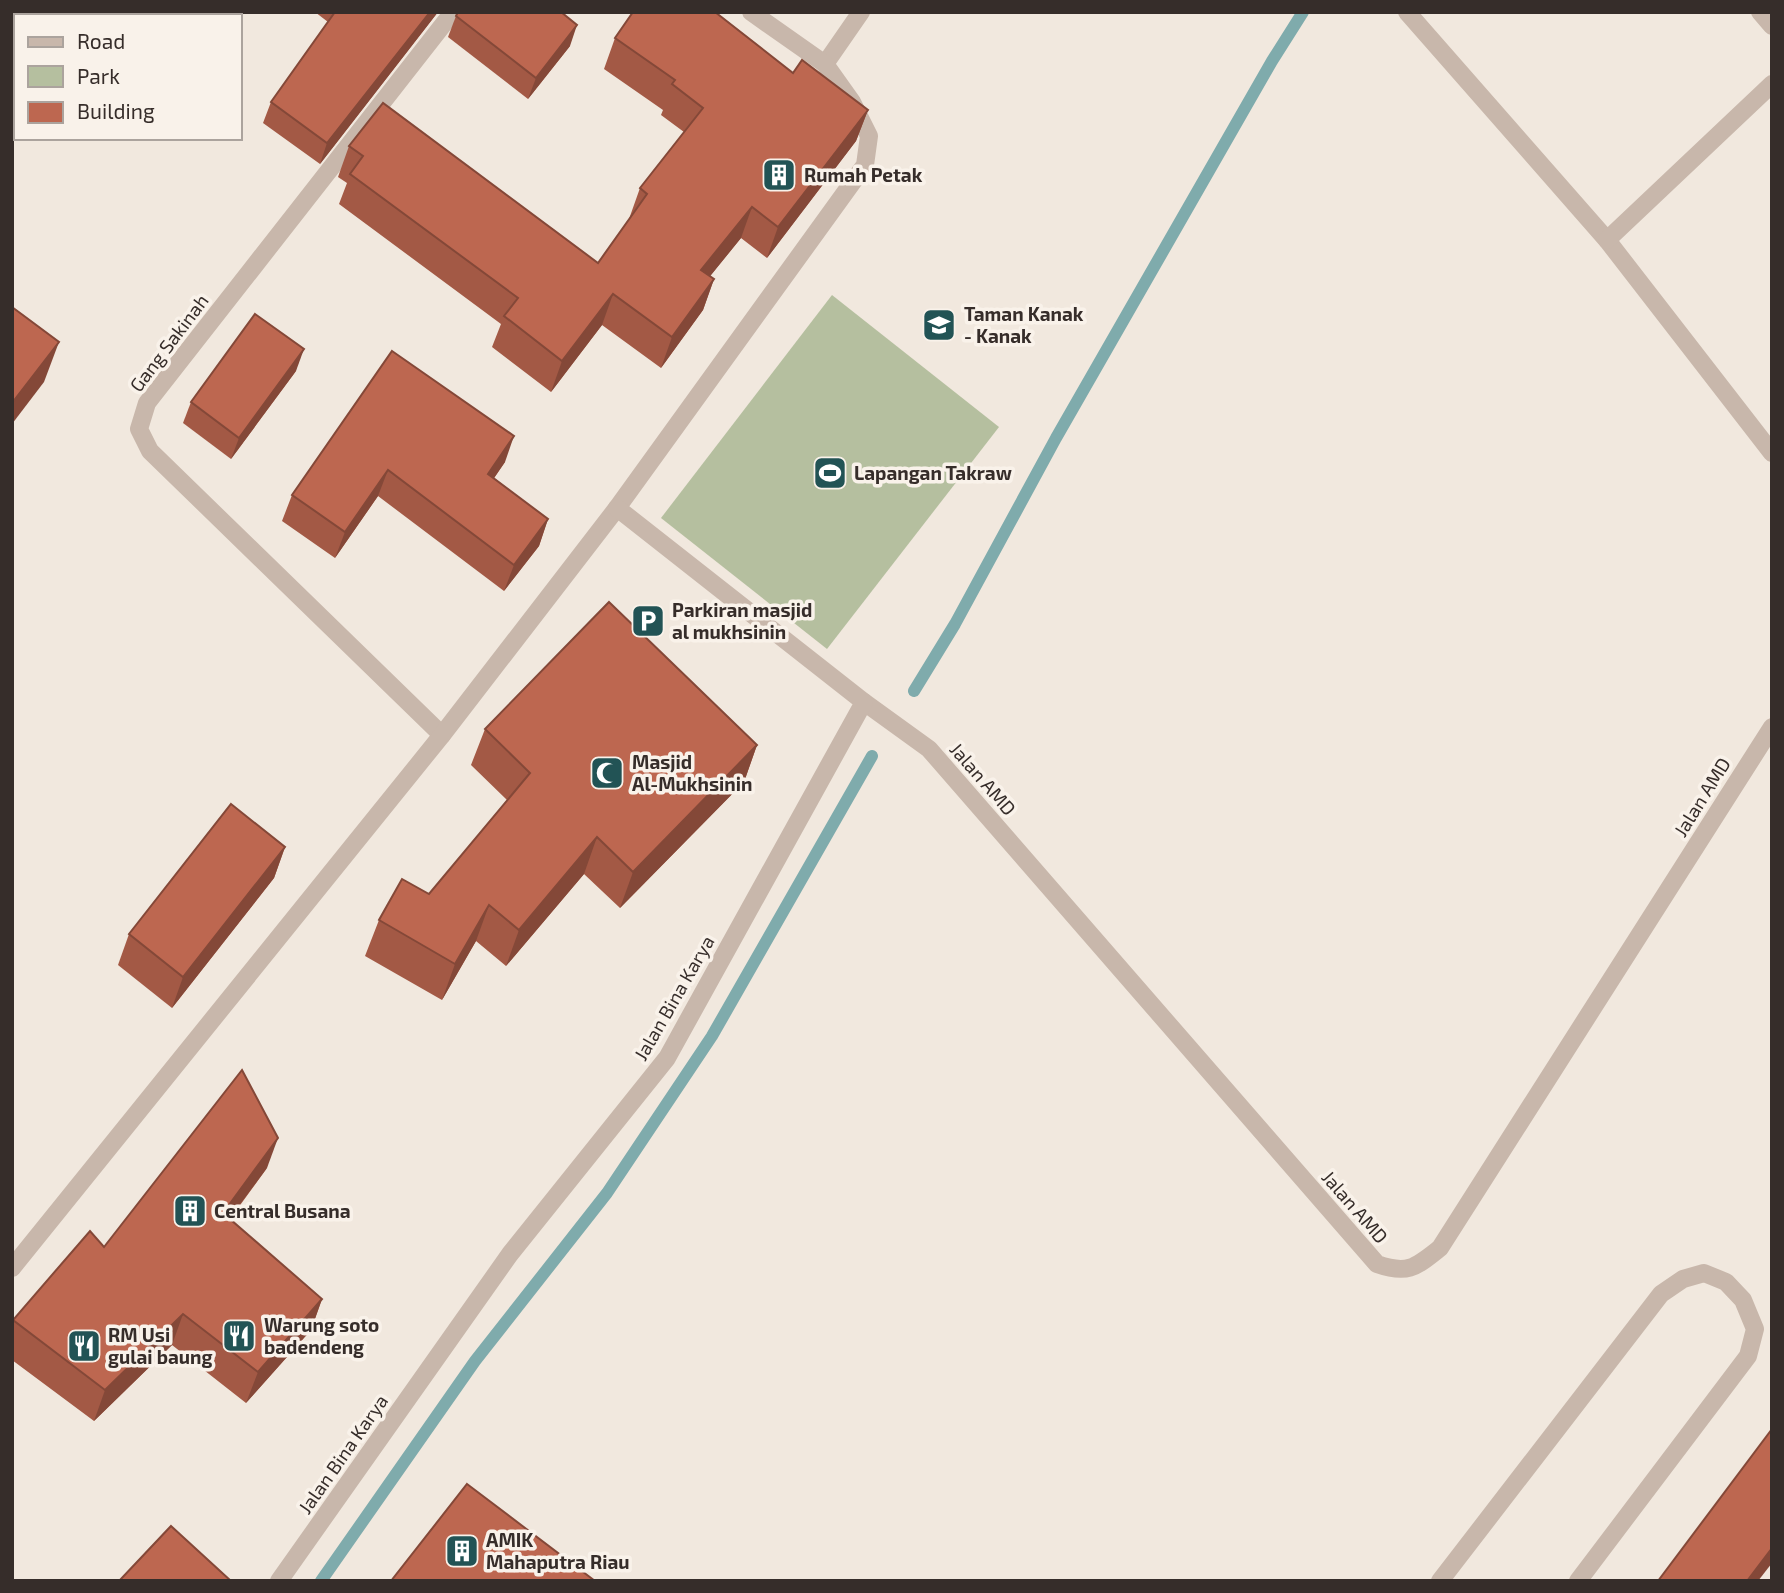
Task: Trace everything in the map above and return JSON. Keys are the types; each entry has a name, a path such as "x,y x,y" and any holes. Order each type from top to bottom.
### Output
{"street":[{"name":"Gang Sakinah","path":"442,735 150,451 139,429 147,403 453,12"},
{"path":"12,1268 442,735 617,508 865,165 869,136 852,103 825,64 751,12"},
{"path":"825,64 861,12"},
{"path":"1407,12 1607,240 1772,453"},
{"path":"1760,12 1772,26"},
{"path":"1607,240 1772,84"},
{"path":"617,508 864,702"},
{"name":"Jalan AMD","path":"864,702 929,749 1377,1264 1397,1271 1416,1267 1440,1248 1772,727"},
{"name":"Jalan Bina Karya","path":"279,1581 510,1254 667,1058 864,702"},
{"path":"1440,1581 1661,1294 1683,1279 1704,1273 1726,1282 1743,1300 1755,1329 1748,1356 1578,1581"}],"green space":[{"name":"Lapangan Takraw","path":"832,295 999,427 827,649 661,518"}],"building":[{"path":"335,12 430,12 327,143 271,102"},
{"path":"458,12 561,12 577,25 536,78 456,16"},
{"path":"633,12 715,12 793,73 802,60 868,110 778,227 752,207 701,270 714,279 672,337 613,294 562,361 504,316 518,298 350,174 363,156 349,146 383,103 598,263 647,194 640,188 703,108 672,84 675,80 615,38"},
{"path":"12,307 59,342 12,403"},
{"path":"255,314 304,349 239,438 191,402"},
{"path":"392,351 514,436 488,474 548,519 514,565 388,470 345,532 292,495"},
{"path":"609,602 757,745 633,872 597,837 519,930 489,905 455,964 379,920 402,879 429,894 530,773 485,729"},
{"path":"231,804 285,847 183,977 129,934"},
{"path":"242,1070 278,1138 223,1213 322,1299 258,1372 183,1314 105,1390 13,1320 90,1231 104,1247"},
{"path":"1772,1429 1772,1548 1747,1581 1658,1581"},
{"path":"467,1484 595,1581 391,1581"},
{"path":"171,1526 231,1581 119,1581"}],"waterway":[{"path":"914,691 955,624 1056,438 1272,61 1303,12"},
{"path":"321,1581 475,1361 607,1193 712,1036 872,756"}],"place":[{"name":"Rumah Petak","path":"779,175"},
{"name":"Taman Kanak - Kanak","path":"939,325"},
{"name":"Lapangan Takraw","path":"830,473"},
{"name":"Parkiran masjid al mukhsinin","path":"648,621"},
{"name":"Masjid Al-Mukhsinin","path":"607,773"},
{"name":"Central Busana","path":"190,1211"},
{"name":"Warung soto badendeng","path":"239,1336"},
{"name":"RM Usi gulai baung","path":"84,1346"},
{"name":"AMIK Mahaputra Riau","path":"462,1551"}]}
